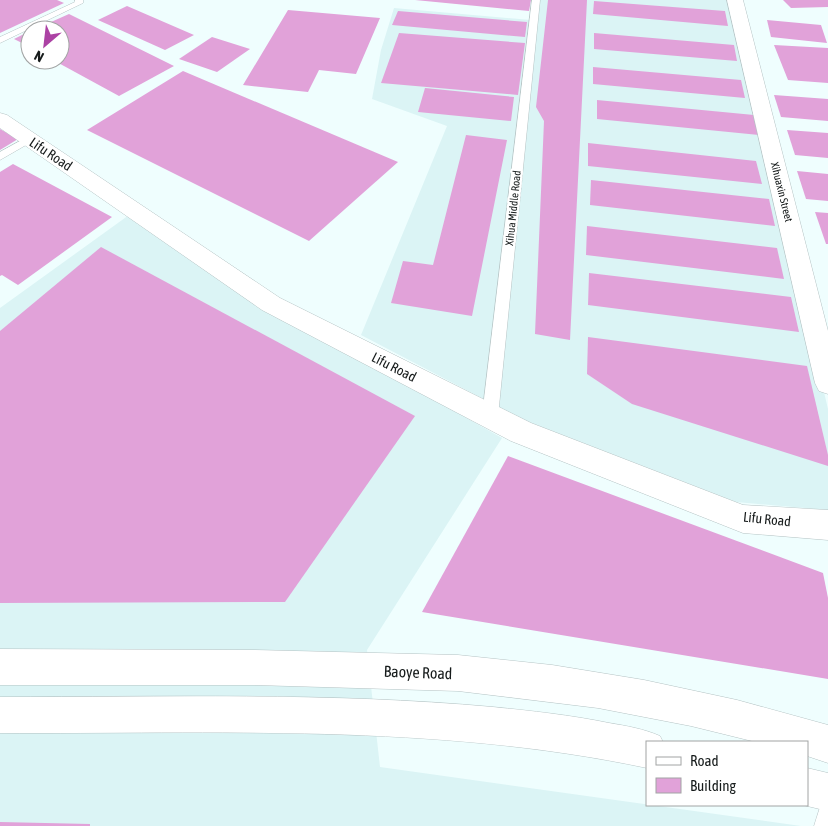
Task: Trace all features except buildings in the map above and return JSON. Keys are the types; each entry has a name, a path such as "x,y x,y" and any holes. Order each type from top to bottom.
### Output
{"street":[{"name":"Xihuaxin Street","path":"735,0 828,383"},
{"name":"Lifu Road","path":"0,119 271,304 521,432 743,519 828,525"},
{"name":"Baoye Road","path":"0,667 256,667 456,673 625,694 714,713 828,744"},
{"path":"0,715 318,716 437,720 533,729 646,749"},
{"path":"808,786 828,792"}],"lane":[{"path":"0,40 79,3 79,0"},
{"name":"Xihua Middle Road","path":"490,416 536,0"},
{"path":"0,157 29,139"},
{"path":"825,826 828,814"}],"shaded area":[{"path":"533,0 731,0 828,409 828,510 736,502 524,420 361,335 447,126 372,99 381,50 394,8 531,20"},
{"path":"129,215 224,281 502,438 367,650 380,767 646,804 646,806 658,806 801,826 0,826 0,308"}]}
